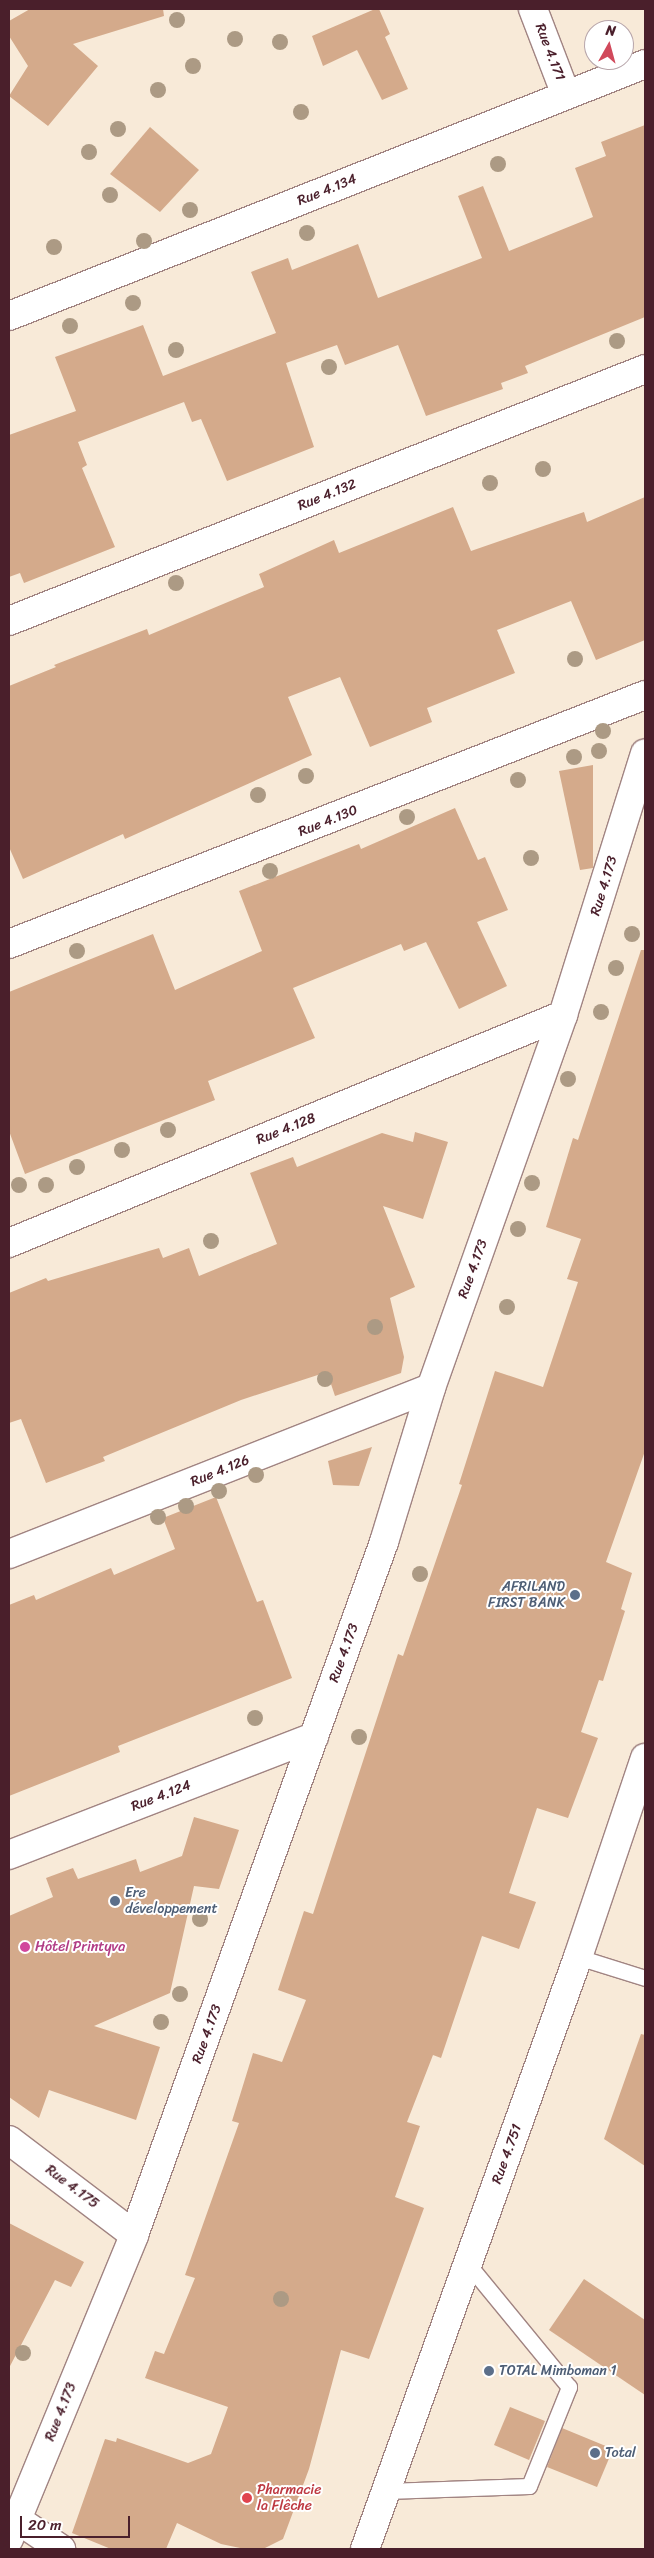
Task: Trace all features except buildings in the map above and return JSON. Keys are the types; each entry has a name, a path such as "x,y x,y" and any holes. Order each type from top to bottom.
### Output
{"street":[{"name":"Rue 4.171","path":"533,9 566,95"},
{"name":"Rue 4.134","path":"9,316 645,64"},
{"name":"Rue 4.132","path":"9,621 645,369"},
{"name":"Rue 4.130","path":"9,944 645,695"},
{"name":"Rue 4.173","path":"11,2524 134,2235 314,1738 384,1542 431,1388 563,1015 645,754"},
{"name":"Rue 4.128","path":"9,1243 563,1015"},
{"name":"Rue 4.126","path":"9,1554 431,1388"},
{"name":"Rue 4.124","path":"9,1855 314,1738"},
{"name":"Rue 4.751","path":"365,2549 578,1957 645,1758"},
{"name":"Rue 4.175","path":"9,2140 134,2235"},
{"path":"11,2524 61,2549"}],"lane":[{"path":"578,1957 645,1978"},
{"path":"387,2491 529,2486 569,2387 468,2264"}],"place":[{"name":"AFRILAND FIRST BANK","path":"575,1595"},
{"name":"Ere développement","path":"115,1901"},
{"name":"Hôtel Printyva","path":"25,1947"},
{"name":"TOTAL Mimboman 1","path":"489,2371"},
{"name":"Total","path":"595,2453"},
{"name":"Pharmacie la Flêche","path":"247,2498"}]}
